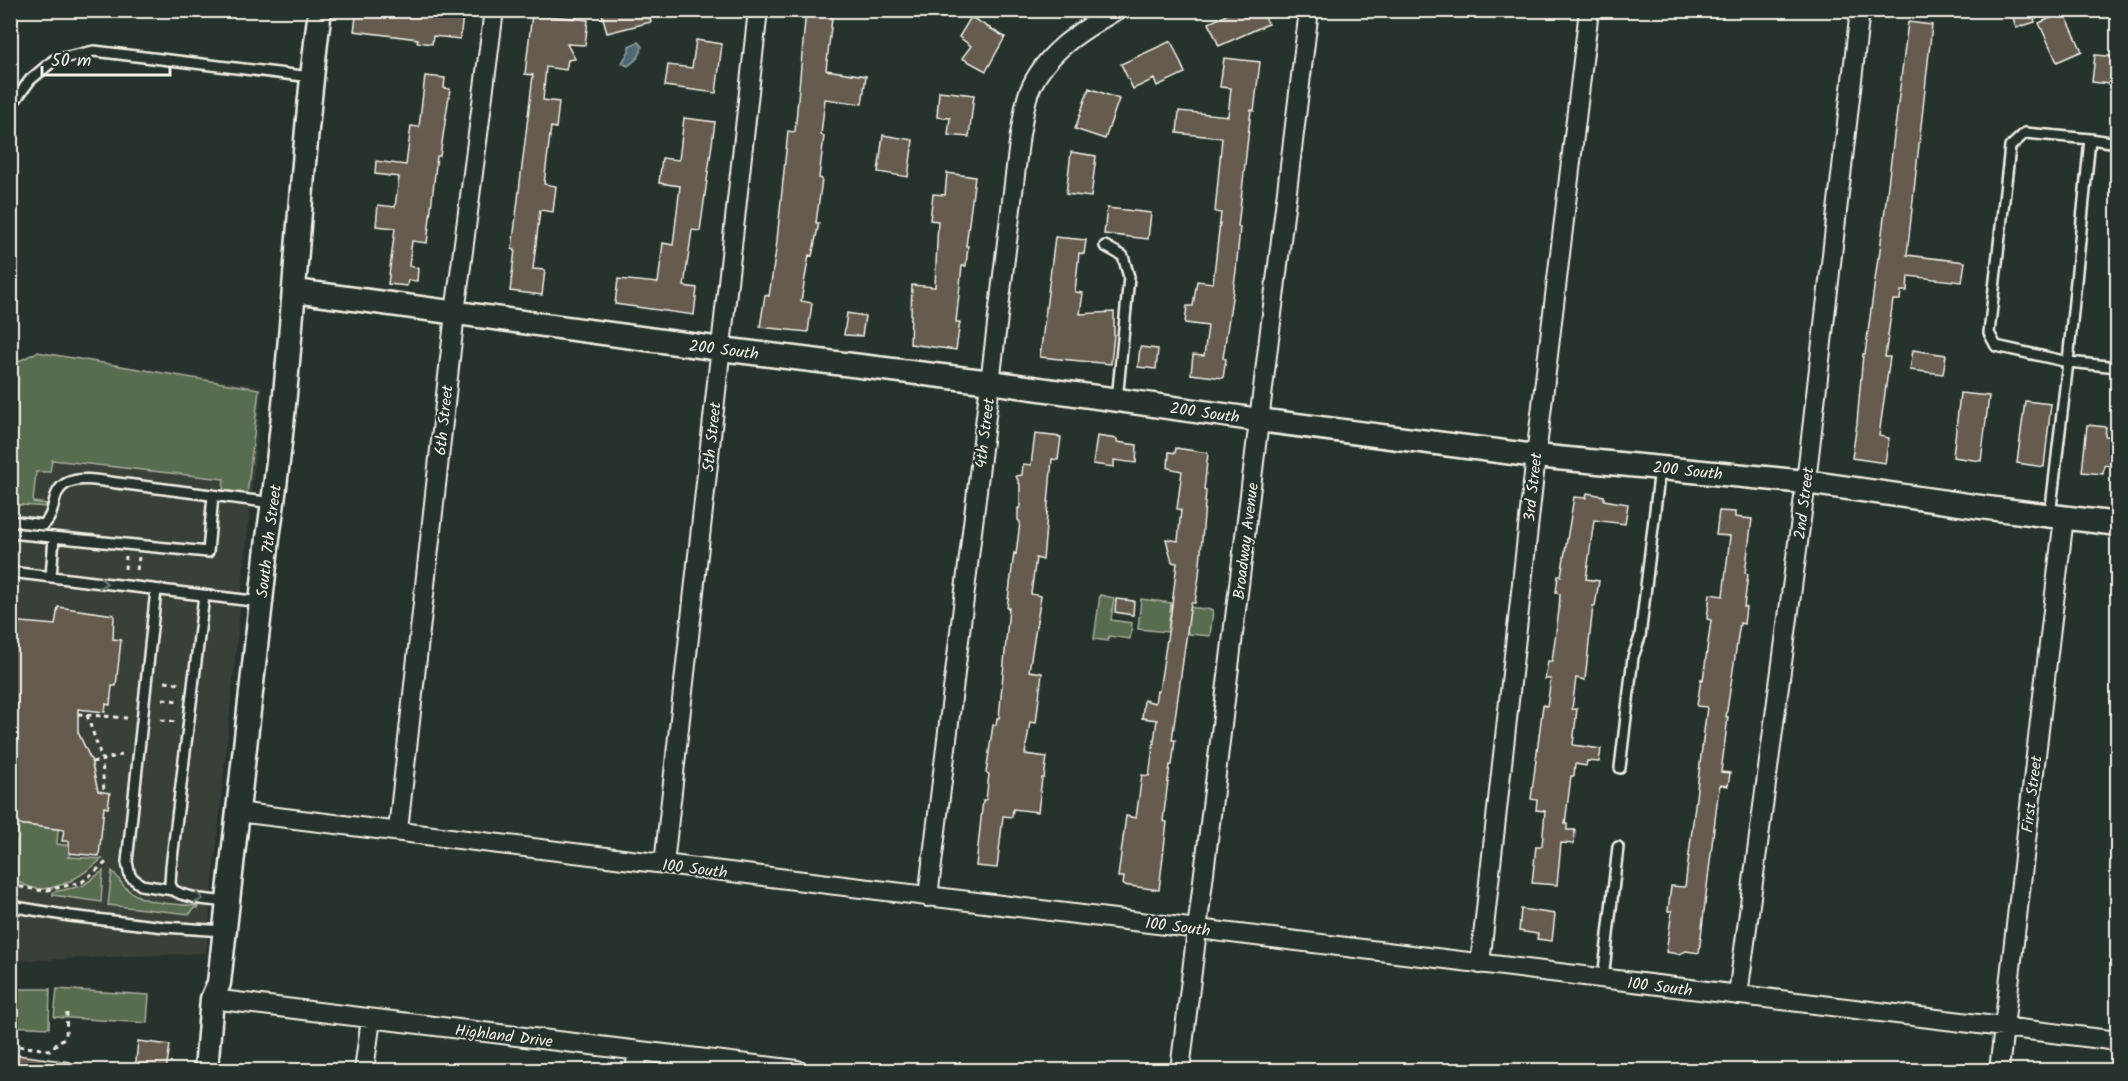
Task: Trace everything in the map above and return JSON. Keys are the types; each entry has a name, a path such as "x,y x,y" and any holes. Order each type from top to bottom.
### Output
{"street":[{"name":"South 7th Street","path":"206,1071 212,999 219,983 273,502 294,291 311,77 320,10"},
{"name":"6th Street","path":"398,831 455,314 494,10"},
{"name":"5th Street","path":"664,864 758,10"},
{"name":"4th Street","path":"928,897 1020,134 1029,92 1048,60 1075,35 1117,10"},
{"name":"Broadway Avenue","path":"1180,1071 1310,10"},
{"name":"3rd Street","path":"1480,964 1536,456 1589,10"},
{"name":"2nd Street","path":"1738,995 1806,482 1860,10"},
{"name":"200 South","path":"294,291 1536,456 1806,482 2118,524"},
{"name":"First Street","path":"1999,1071 2057,517"},
{"name":"100 South","path":"237,812 2118,1041"},
{"name":"Highland Drive","path":"212,999 797,1071"},
{"path":"364,1071 371,1019"},
{"path":"635,1071 638,1051"}],"lane":[{"path":"10,107 30,80 54,60 94,51 311,77"},
{"path":"2118,143 2025,134 2010,147 1989,333 1996,346 2068,362 2118,367"},
{"path":"2057,517 2068,362 2091,139"},
{"path":"1105,246 1123,256 1129,277 1117,400"},
{"path":"1620,768 1633,657 1640,637 1660,468"},
{"path":"10,521 43,525 52,518 54,499 59,489 67,483 88,480 273,502"},
{"path":"10,533 208,552 213,495"},
{"path":"51,577 54,537"},
{"path":"10,572 261,602"},
{"path":"156,590 127,862 130,876 141,885 173,890 200,899 227,902"},
{"path":"173,890 170,884 171,867 204,596"},
{"path":"1603,979 1618,847"},
{"path":"10,906 70,916 164,927 224,931"}],"path":[{"path":"78,714 128,718"},
{"path":"87,715 102,759 104,792"},
{"path":"92,762 122,755"},
{"path":"11,885 43,891 82,882 109,860"},
{"path":"10,1022 13,1022 10,1045 50,1050 66,1036 67,1013"}],"shaded area":[{"path":"37,352 262,387 206,953 11,961 11,365"}],"green space":[{"path":"37,352 259,389 247,496 223,492 224,479 52,460 50,472 36,472 33,502 46,504 46,507 11,504 11,365"},
{"path":"1100,595 1114,598 1111,620 1132,623 1130,639 1109,636 1108,641 1094,639"},
{"path":"1141,599 1171,603 1168,632 1138,629"},
{"path":"1188,607 1213,610 1210,636 1189,634 1187,631"},
{"path":"19,824 58,829 57,844 69,846 71,854 68,857 102,859 79,876 52,888 42,889 24,885 11,879"},
{"path":"103,871 101,902 53,895 53,892 82,886"},
{"path":"112,871 124,886 140,897 159,902 198,906 198,908 194,908 190,914 108,905"},
{"path":"11,989 50,989 49,1028 11,1026"},
{"path":"57,989 149,995 147,1023 54,1017"}],"water":[{"path":"638,42 642,46 638,57 628,66 622,63 629,51 629,46"}],"building":[{"path":"357,10 416,10 463,16 460,39 433,36 432,44 417,42 418,39 354,31"},
{"path":"601,10 648,10 651,22 607,33"},
{"path":"806,10 833,10 826,70 866,76 862,104 825,99 821,135 824,136 819,178 822,179 816,223 819,223 812,256 809,255 801,301 812,303 808,332 760,327 765,295 769,296 776,250 788,131 795,132"},
{"path":"1237,10 1262,10 1268,24 1219,46 1209,23"},
{"path":"2011,10 2032,10 2035,22 2016,28"},
{"path":"2064,12 2082,51 2057,62 2039,23"},
{"path":"532,14 588,20 585,45 567,44 575,59 568,60 566,70 546,67 543,100 559,102 556,128 551,127 544,184 556,186 553,212 540,210 533,269 545,270 542,295 510,291 515,250 512,249 533,75 525,74"},
{"path":"971,17 1005,37 986,71 962,58 971,46 959,37"},
{"path":"1908,22 1932,25 1907,255 1965,262 1962,282 1908,276 1907,291 1901,291 1900,300 1893,300 1885,357 1890,357 1879,436 1889,438 1885,463 1852,458 1863,354 1865,354 1879,258"},
{"path":"696,40 722,44 716,93 665,86 668,65 692,68"},
{"path":"1171,41 1185,73 1157,86 1154,79 1133,89 1121,64"},
{"path":"2095,55 2118,57 2118,85 2092,82"},
{"path":"1224,58 1260,62 1254,111 1251,110 1238,227 1240,227 1236,271 1223,358 1226,359 1223,378 1191,374 1193,355 1204,356 1208,326 1185,323 1187,306 1193,306 1197,281 1213,283 1221,213 1215,212 1222,138 1177,133 1179,111 1228,116 1231,88 1220,87"},
{"path":"425,76 445,78 444,88 450,89 440,156 437,156 427,243 412,241 409,266 418,268 417,281 408,280 407,286 388,284 395,228 376,226 378,205 395,207 399,177 375,174 376,161 406,165 411,126 419,127"},
{"path":"1089,88 1119,99 1105,139 1075,129"},
{"path":"939,91 974,95 969,137 948,135 950,118 937,117"},
{"path":"684,118 715,122 700,231 692,230 684,286 697,288 694,315 615,304 618,279 658,283 663,243 673,245 680,186 659,183 662,158 679,160"},
{"path":"883,135 913,140 908,177 878,172"},
{"path":"1071,152 1096,156 1091,197 1066,194"},
{"path":"947,173 975,177 966,246 968,246 966,266 962,266 956,322 960,322 956,350 910,344 912,285 935,287 938,221 930,220 933,194 945,195"},
{"path":"1107,208 1151,213 1148,239 1104,234"},
{"path":"1055,237 1086,240 1084,254 1079,253 1075,292 1083,293 1080,314 1114,312 1111,364 1040,357"},
{"path":"847,313 865,316 862,336 844,335"},
{"path":"1140,347 1158,349 1156,369 1138,367"},
{"path":"1913,350 1946,355 1943,374 1910,370"},
{"path":"1960,393 1989,396 1981,461 1953,457"},
{"path":"2025,401 2051,404 2044,467 2017,463"},
{"path":"2087,425 2106,427 2105,436 2118,437 2118,467 2104,465 2103,474 2082,472"},
{"path":"1035,434 1061,437 1058,460 1052,459 1043,560 1036,558 1031,594 1041,596 1029,671 1042,673 1036,723 1030,722 1025,754 1047,757 1038,812 1013,809 1012,817 1003,816 997,868 976,866 983,800 986,800 989,774 986,773 993,725 996,725 997,718 999,718 1009,608 1007,608 1020,522 1018,508 1020,508 1020,485 1016,476 1022,475 1023,464 1031,465"},
{"path":"1097,436 1137,445 1136,463 1114,460 1114,467 1093,464"},
{"path":"1176,448 1208,453 1199,576 1195,603 1191,603 1172,740 1175,740 1163,821 1167,822 1159,890 1123,885 1124,877 1118,877 1126,816 1136,818 1142,775 1149,776 1157,720 1142,718 1144,700 1155,703 1157,691 1159,691 1171,613 1177,563 1172,562 1166,539 1178,541 1181,510 1177,509 1182,471 1168,468 1169,452 1175,453"},
{"path":"1587,493 1604,496 1604,500 1628,504 1625,524 1594,520 1586,579 1599,581 1595,606 1593,606 1585,680 1576,678 1572,709 1577,709 1573,745 1601,749 1599,762 1587,761 1586,766 1575,764 1574,776 1571,776 1565,824 1567,824 1567,830 1575,830 1574,844 1561,843 1557,885 1532,883 1536,846 1542,846 1545,811 1536,810 1537,800 1531,799 1543,705 1547,706 1551,679 1545,679 1548,661 1552,661 1559,610 1560,594 1556,593 1558,576 1561,576 1574,497 1586,498"},
{"path":"1719,511 1735,512 1735,517 1752,519 1745,573 1748,574 1744,607 1746,607 1744,624 1740,623 1726,717 1728,717 1721,772 1730,773 1728,786 1720,785 1718,795 1699,953 1686,951 1679,954 1666,952 1672,911 1668,911 1671,886 1685,887 1707,707 1697,706 1711,620 1707,619 1710,594 1723,596 1730,536 1716,535"},
{"path":"1116,599 1134,601 1133,615 1115,612"},
{"path":"58,607 114,615 113,639 121,640 116,686 112,686 110,705 106,704 105,712 78,709 78,732 91,760 98,791 110,793 108,808 104,807 99,856 69,853 69,841 62,841 64,830 10,823 10,621 55,625"},
{"path":"1521,909 1555,914 1552,941 1537,939 1538,934 1519,931"},
{"path":"138,1041 170,1045 166,1071 135,1071"},
{"path":"10,1054 70,1062 69,1071 10,1071"}]}
